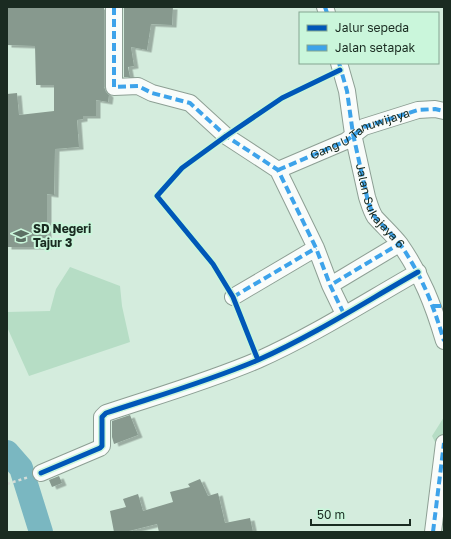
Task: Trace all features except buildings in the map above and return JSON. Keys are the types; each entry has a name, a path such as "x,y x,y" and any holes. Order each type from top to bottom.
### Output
{"street":[{"path":"114,7 114,87 138,86 152,93 190,103 226,136 278,170 316,248 330,285 344,314"},
{"name":"Jalan Sukajaya 6","path":"338,64 346,91 353,134 370,206 375,216 400,244 439,306 444,341"},
{"name":"Gang U Tanuwijaya","path":"278,170 346,141 353,134 364,127 418,110 435,109 444,111"},
{"path":"334,283 400,244"},
{"path":"233,297 316,248"},
{"path":"41,473 100,448 102,446 102,417 106,413 205,381 258,360 305,337 418,272"},
{"path":"433,532 444,443"}],"path":[{"path":"7,484 41,473"}],"green space":[{"path":"70,267 120,286 122,306 130,342 29,376 7,327 7,312 50,311 56,289"},
{"path":"444,417 444,437 435,442 432,436"}],"waterway":[{"path":"7,452 21,468 41,532"}],"marked path":[{"path":"114,7 114,87 138,86 152,93 190,103 226,136 278,170 316,248 330,285 344,314"},
{"path":"325,7 327,12"},
{"path":"339,64 347,91 353,134 371,210 375,217 400,244 415,267 431,302 444,341"},
{"path":"278,170 346,141 364,127 418,110 435,109 444,111"},
{"path":"334,283 399,244"},
{"path":"233,297 316,248"},
{"path":"433,306 444,306"},
{"path":"433,532 444,443"}],"cycle path":[{"path":"258,360 233,297 213,264 157,196 182,168 226,136 282,98 340,70"},
{"path":"41,473 100,448 102,446 102,417 106,413 202,382 258,360 319,329 418,272"}],"place":[{"name":"SD Negeri Tajur 3","path":"21,236"}]}
